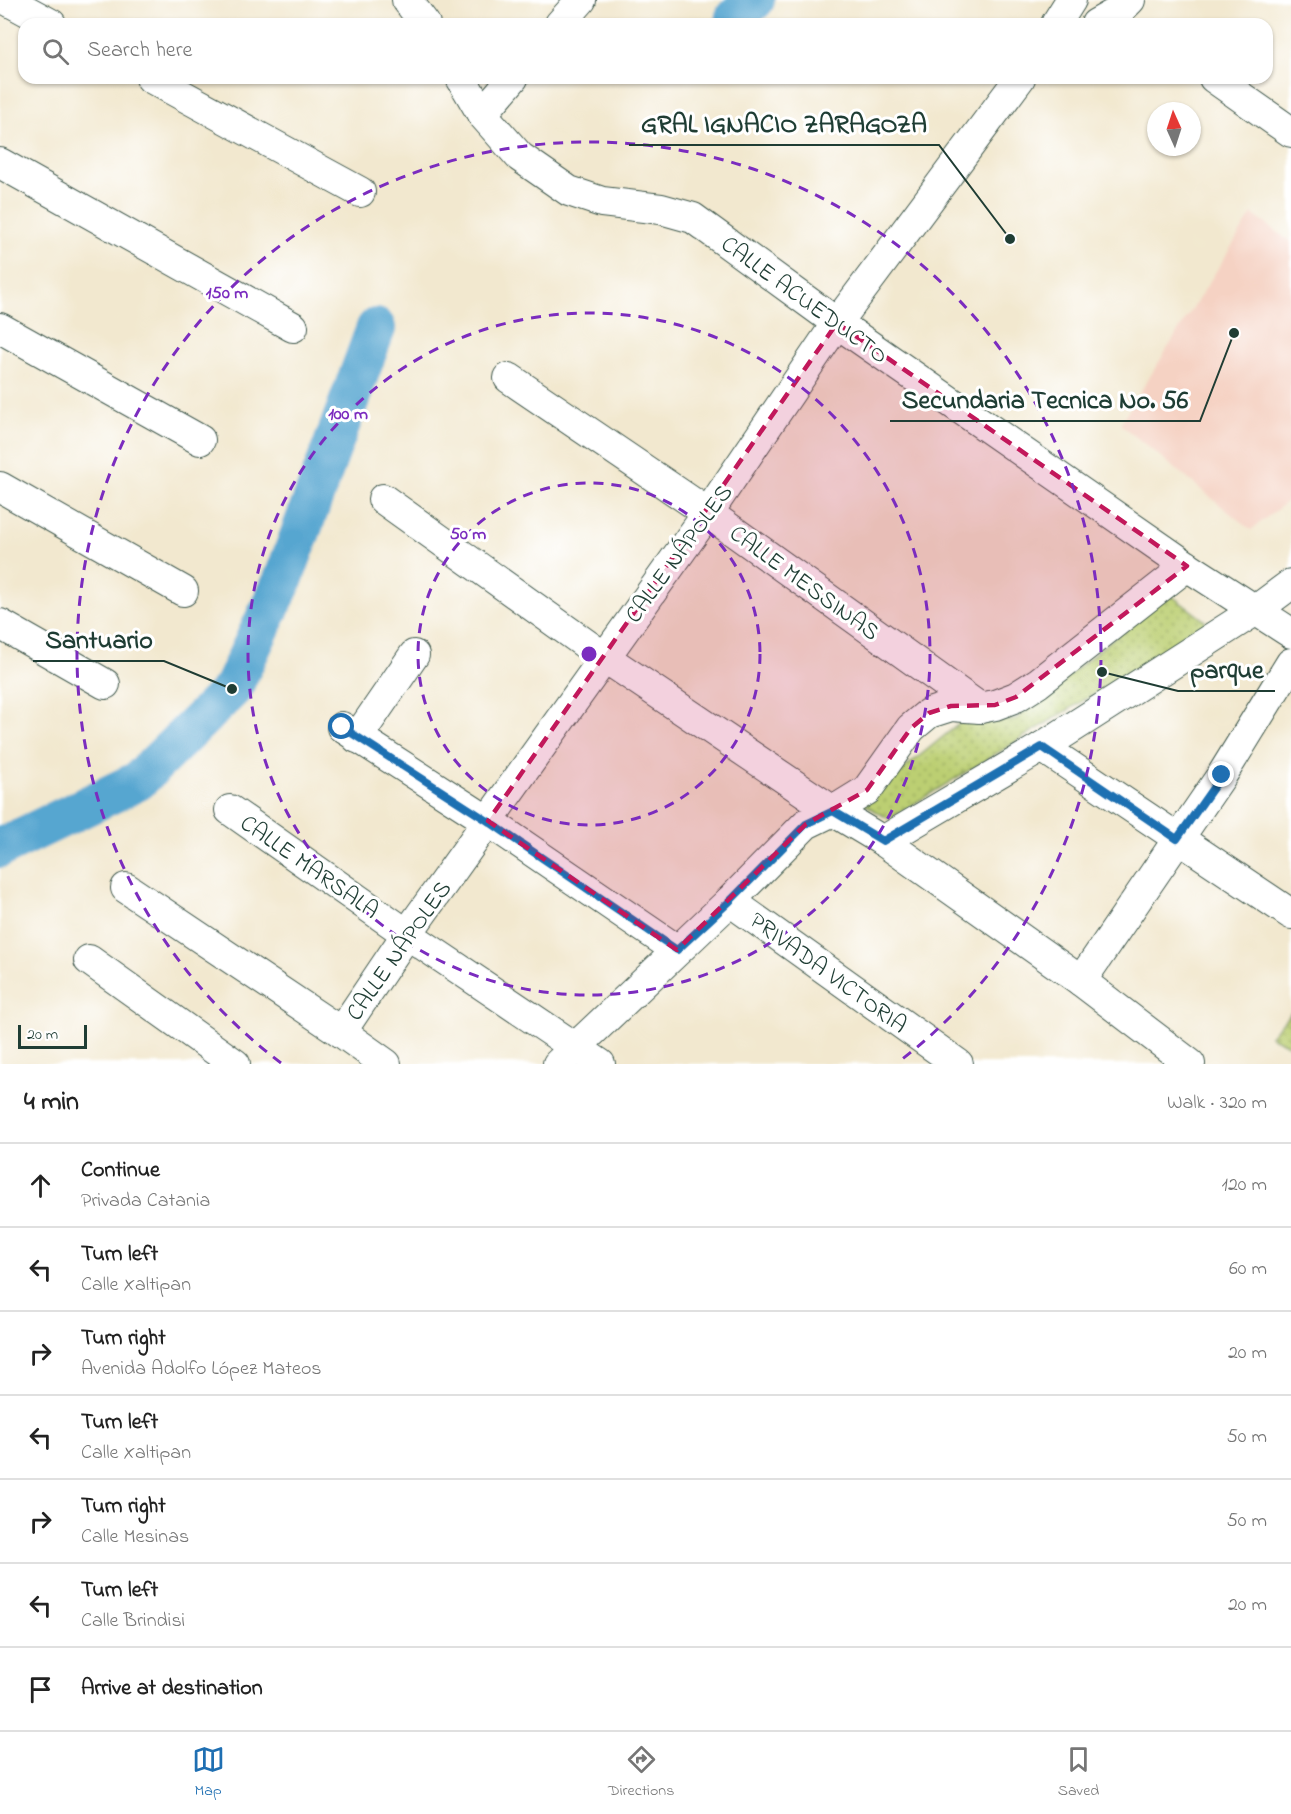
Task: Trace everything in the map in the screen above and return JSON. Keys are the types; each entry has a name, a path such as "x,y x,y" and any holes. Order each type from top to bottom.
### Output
{"street":[{"path":"7,0 40,18"},
{"path":"407,0 420,18"},
{"path":"565,18 581,0"},
{"path":"1060,18 1071,0"},
{"path":"162,84 360,192"},
{"name":"CALLE ACUEDUCTO","path":"464,84 482,114 520,157 569,191 602,202 661,209 693,218 837,323 1187,566 1291,633"},
{"path":"482,114 508,84"},
{"name":"CALLE NÁPOLES","path":"341,1032 407,934 708,513 837,323 1016,84"},
{"path":"1223,84 1291,132"},
{"path":"0,163 293,327"},
{"path":"0,328 200,440"},
{"name":"CALLE MESSINAS","path":"509,378 708,513 980,708"},
{"path":"0,487 183,591"},
{"path":"383,499 604,657 833,811 883,841 1081,981 1190,1064"},
{"path":"567,1055 730,901 806,824 867,790 911,728 929,713 951,706 980,708 1016,697 1038,683 1187,566"},
{"path":"883,841 1042,747 1256,610 1291,584"},
{"path":"0,624 105,684"},
{"path":"414,655 349,732 488,821 677,950"},
{"path":"1081,981 1222,775 1291,663"},
{"path":"1042,747 1291,914"},
{"name":"CALLE MARSALA","path":"230,810 407,934 567,1055 600,1064"},
{"path":"126,888 386,1064"},
{"name":"PRIVADA VICTORIA","path":"730,901 958,1064"},
{"path":"89,960 234,1064"}],"highlighted area":[{"path":"837,323 1187,566 1016,697 995,705 951,706 929,713 911,728 867,790 806,824 677,950 488,821"}],"shaded area":[{"path":"1252,214 1291,242 1291,498 1251,530 1120,424"}],"green space":[{"path":"1168,593 1209,624 889,819 862,803 960,723 1015,720"},
{"path":"1291,1013 1291,1046 1270,1036"}],"waterway":[{"path":"735,17 755,0"},
{"path":"0,848 138,781 232,689 283,580 376,328"}],"place":[{"name":"GRAL IGNACIO ZARAGOZA","path":"1010,239"},
{"name":"Secundaria Tecnica No. 56","path":"1234,333"},
{"name":"parque","path":"1102,672"},
{"name":"Santuario","path":"232,689"}],"route":[{"path":"342,727 488,821 677,950 730,901 806,824 833,811 883,841 1042,747 1177,839 1222,775"}]}
